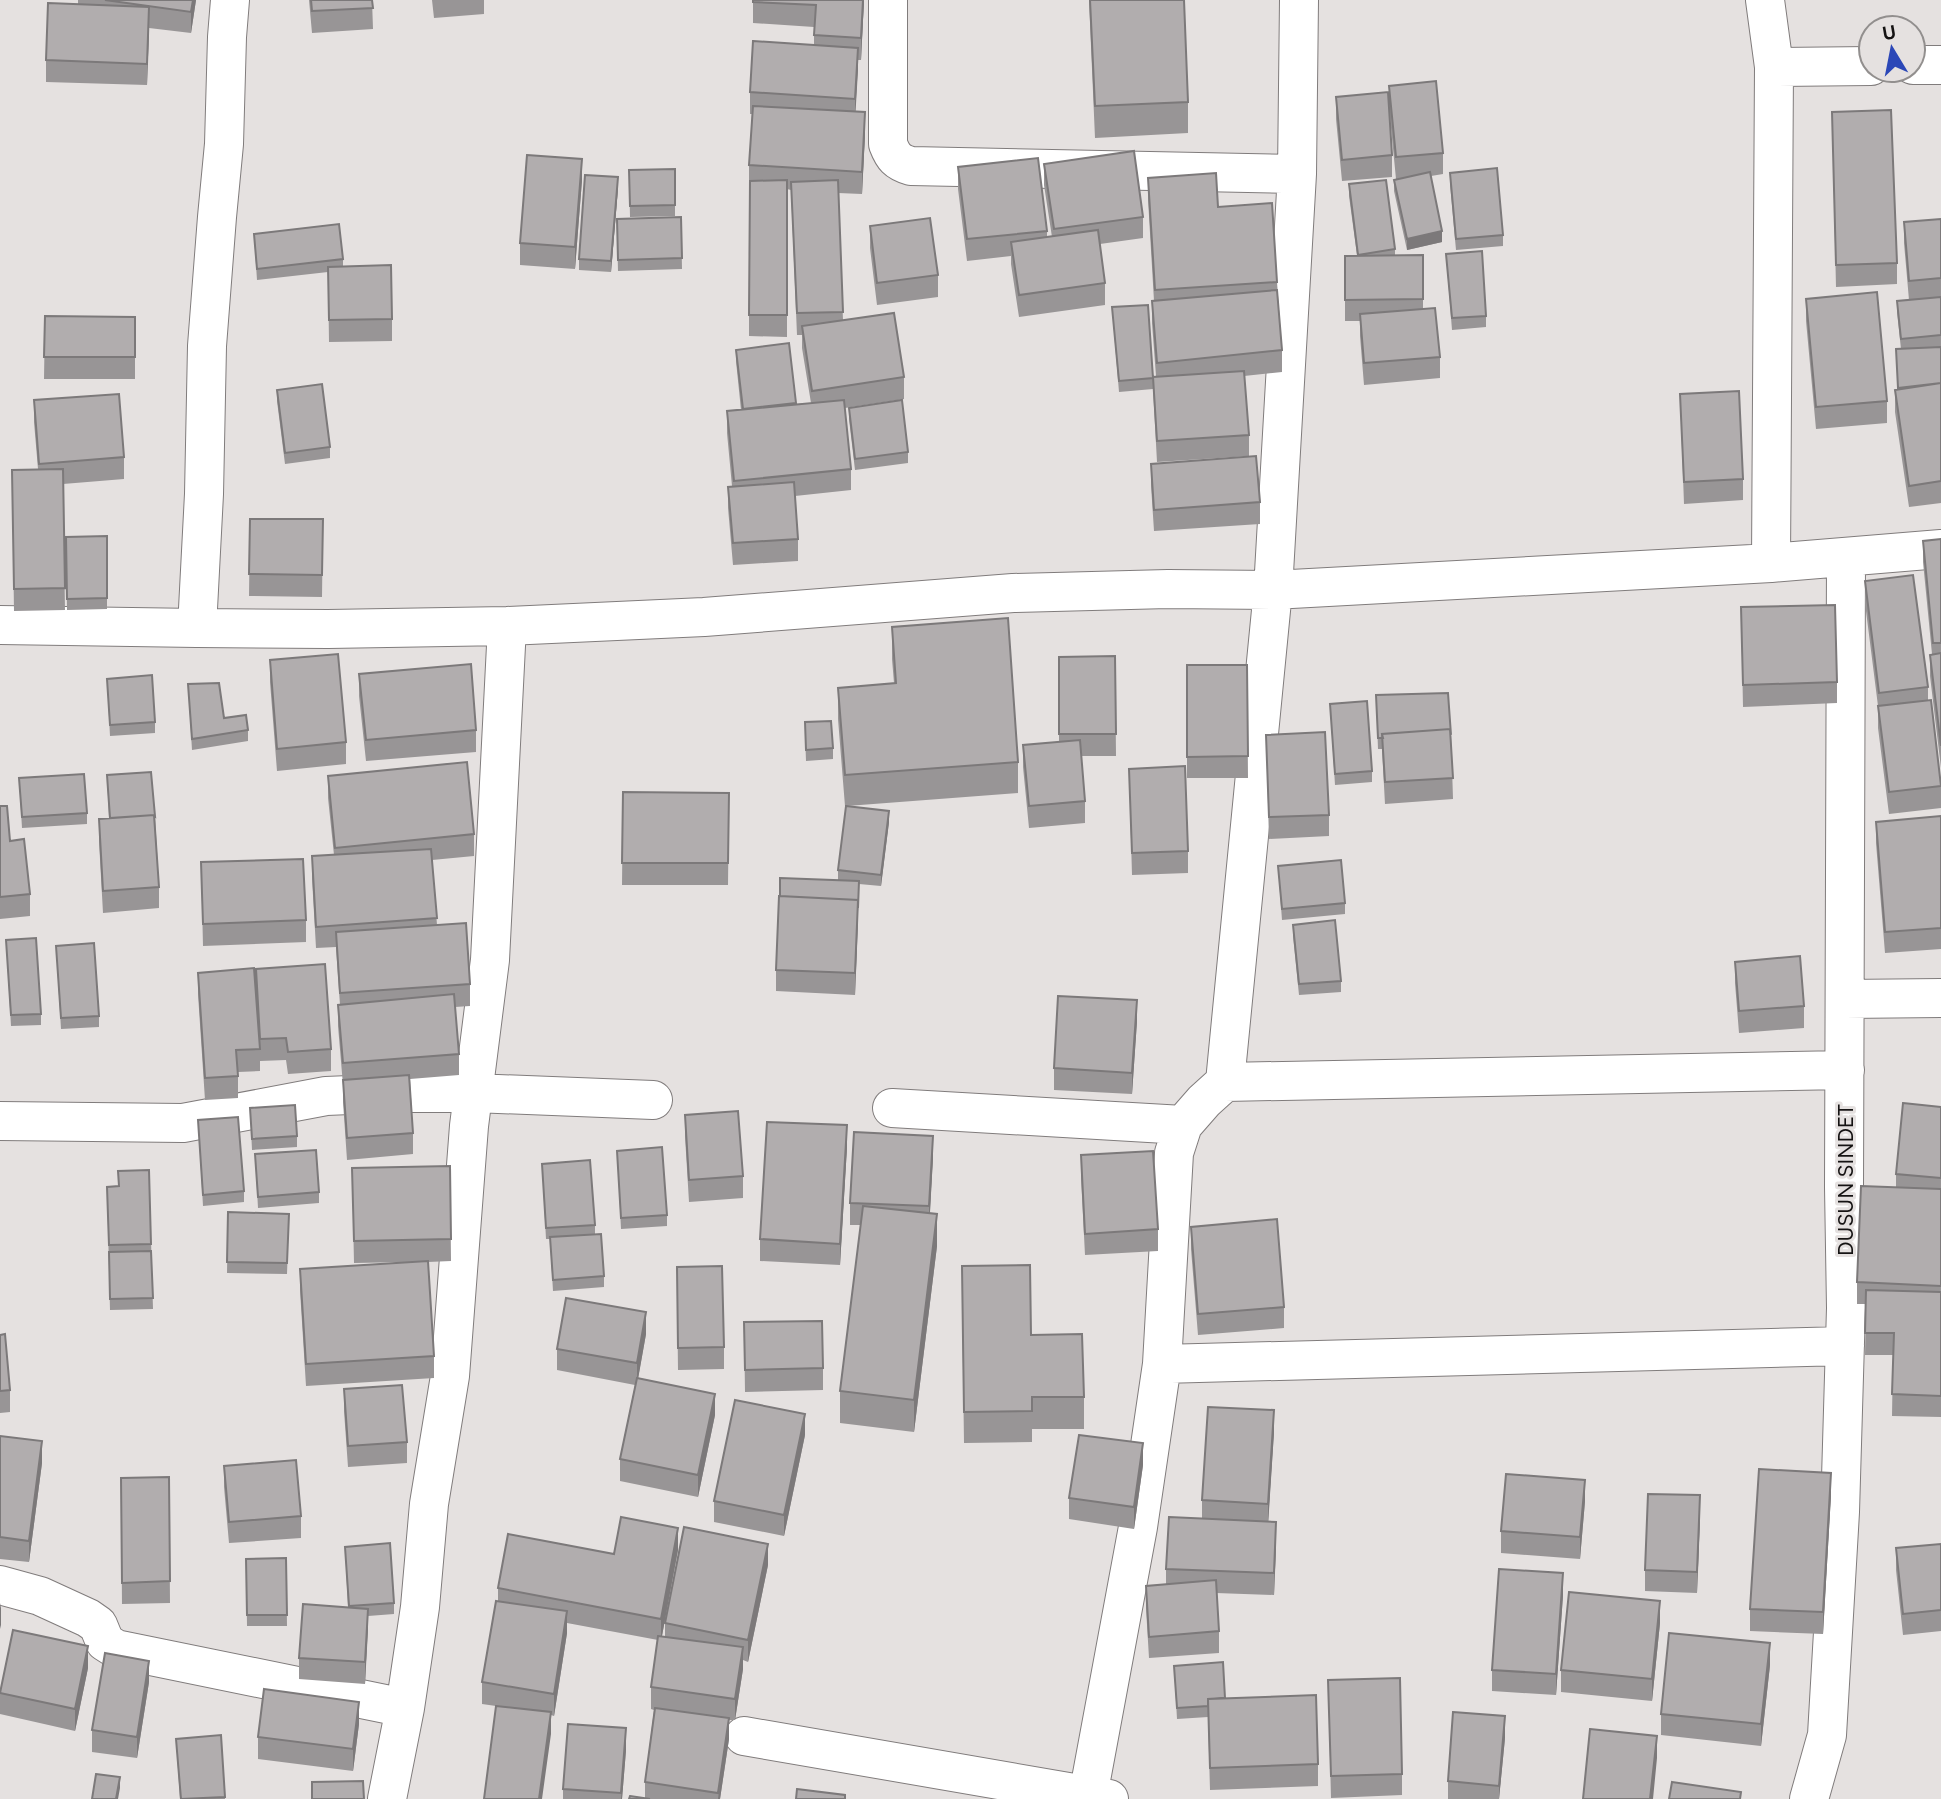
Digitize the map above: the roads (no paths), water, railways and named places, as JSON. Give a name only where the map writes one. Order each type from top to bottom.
[{"type":"street","points":[[197,628],[204,494],[207,346],[224,144],[230,0]]},
{"type":"street","points":[[888,0],[888,144],[892,155],[899,162],[911,166],[1297,174]]},
{"type":"street","points":[[744,1736],[1099,1797],[1162,1364],[1174,1153],[1183,1125],[1224,1082],[1273,590],[1297,174],[1298,0]]},
{"type":"street","points":[[1765,0],[1774,66],[1771,563]]},
{"type":"street","points":[[1774,66],[1857,65]]},
{"type":"street","points":[[0,625],[328,629],[507,626],[704,617],[1013,593],[1168,589],[1273,590],[1771,563],[1941,549]]},
{"type":"street","name":"DUSUN SINDET","points":[[1809,1799],[1827,1735],[1840,1512],[1845,1346],[1846,558]]},
{"type":"street","points":[[387,1799],[421,1607],[429,1504],[450,1376],[474,1093],[490,960],[507,626]]},
{"type":"street","points":[[1845,999],[1941,998]]},
{"type":"street","points":[[1224,1082],[1845,1070]]},
{"type":"street","points":[[0,1121],[183,1123],[326,1096],[397,1093],[474,1093],[653,1100]]},
{"type":"street","points":[[892,1108],[1183,1125]]},
{"type":"street","points":[[1846,1308],[1886,1309]]},
{"type":"street","points":[[1162,1364],[1845,1346]]},
{"type":"street","points":[[0,1585],[40,1595],[88,1618],[98,1625],[105,1642],[116,1649],[405,1707]]}]
